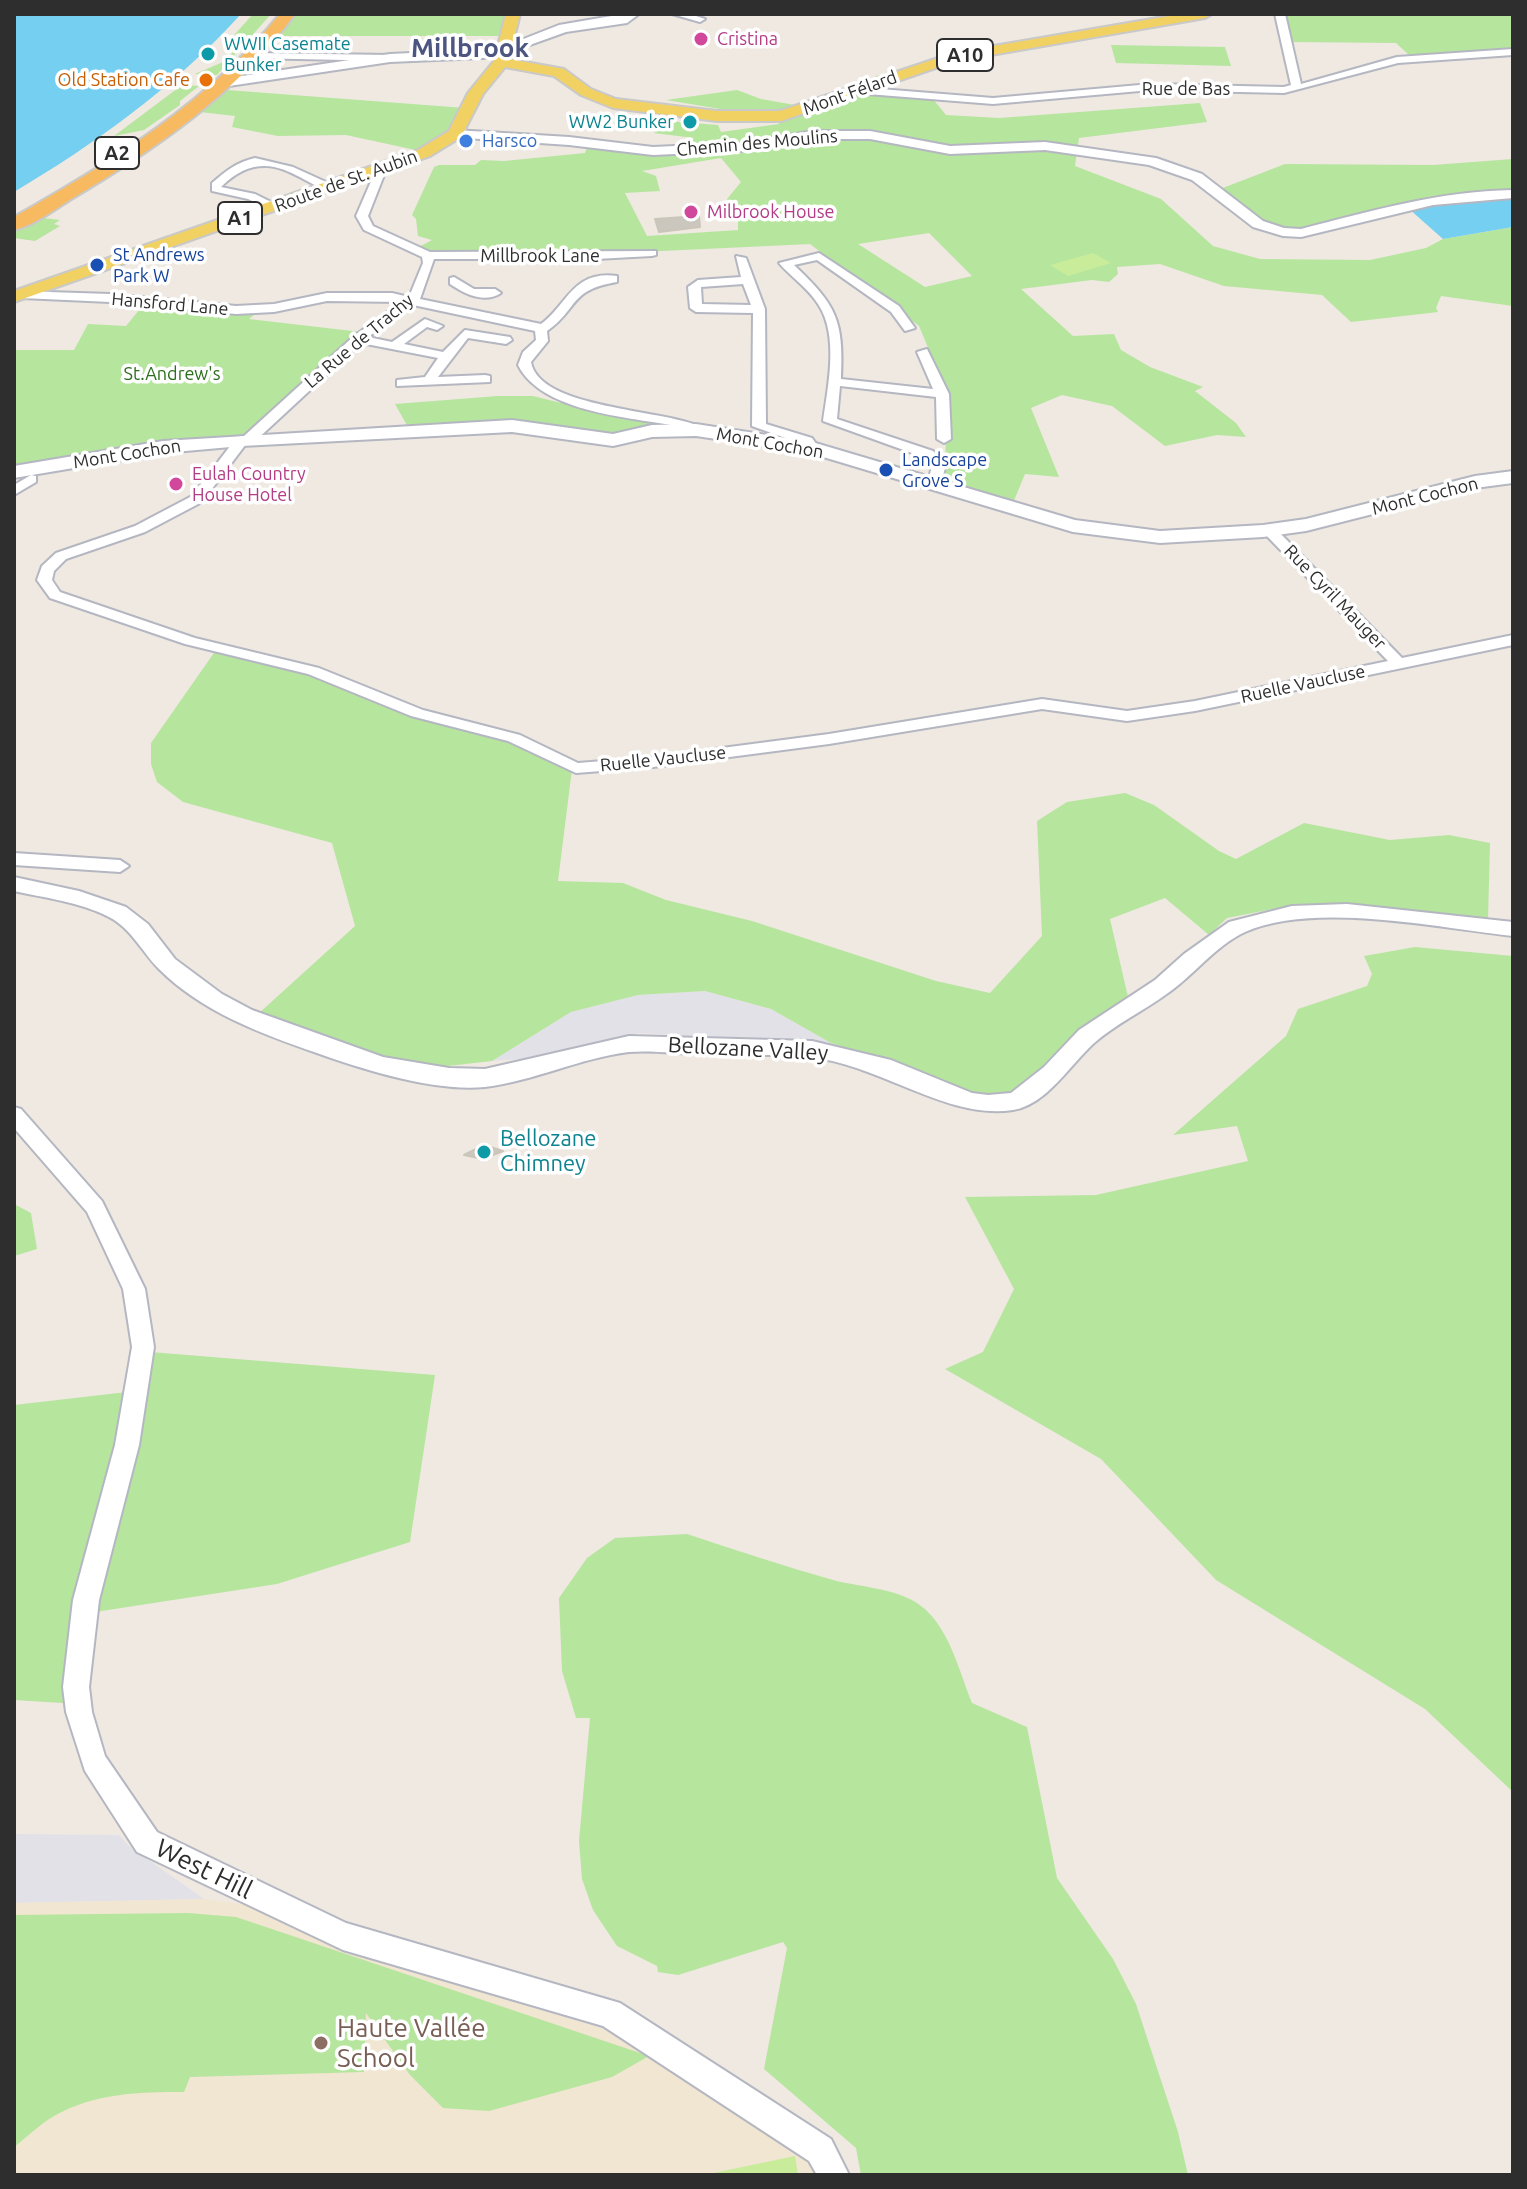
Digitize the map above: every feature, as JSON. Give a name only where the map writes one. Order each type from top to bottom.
[{"type":"highway","name":"A2","points":[[223,82],[279,14]]},
{"type":"highway","name":"A2","points":[[14,222],[223,82],[254,56],[288,14]]},
{"type":"main road","points":[[455,134],[476,93],[503,55],[513,14]]},
{"type":"main road","points":[[223,82],[390,58],[503,55],[564,28],[622,20],[633,14]]},
{"type":"main road","name":"Mont Félard","points":[[503,55],[559,72],[586,92],[613,103],[717,116],[781,116],[953,57],[1205,14]]},
{"type":"main road","name":"Route de St. Aubin","points":[[18,296],[381,170],[424,153],[455,134]]},
{"type":"main road","name":"Mont Cochon","points":[[22,475],[163,447],[245,440],[512,426],[613,440],[667,429],[696,430],[812,448],[1073,526],[1117,533],[1200,537],[1270,531],[1345,516],[1475,482],[1513,477]]},
{"type":"street","points":[[677,14],[700,19]]},
{"type":"street","points":[[1280,14],[1297,88]]},
{"type":"street","name":"Rue de Bas","points":[[855,90],[993,101],[1151,87],[1297,88],[1397,60],[1513,52]]},
{"type":"street","points":[[254,56],[390,58]]},
{"type":"street","name":"Chemin des Moulins","points":[[455,134],[663,151],[740,147],[814,135],[870,135],[950,150],[1045,146],[1129,156],[1197,177],[1258,224],[1283,232],[1301,233],[1441,199],[1513,194]]},
{"type":"street","points":[[273,207],[251,196],[216,189],[216,185],[247,163],[258,161],[332,187]]},
{"type":"street","points":[[381,170],[382,174],[362,216],[368,228],[428,255]]},
{"type":"street","name":"Millbrook Lane","points":[[428,255],[596,256],[652,253]]},
{"type":"street","name":"La Rue de Trachy","points":[[245,440],[358,339],[414,299],[429,263],[428,255]]},
{"type":"street","points":[[909,328],[895,309],[819,256],[785,263],[826,306],[833,331],[835,382],[830,421],[928,454],[939,464],[935,484]]},
{"type":"street","points":[[740,258],[759,309],[759,426],[807,441],[812,448]]},
{"type":"street","points":[[477,313],[495,293],[502,278]]},
{"type":"street","points":[[613,279],[604,278],[572,297],[555,315],[555,320],[541,330],[542,341],[526,358],[524,365],[531,382],[566,399],[682,423],[696,430]]},
{"type":"street","points":[[748,280],[698,284],[694,287],[696,308],[759,309]]},
{"type":"street","points":[[454,281],[471,293],[495,293]]},
{"type":"street","name":"Hansford Lane","points":[[18,296],[110,298],[236,310],[274,308],[337,296],[414,299],[541,330]]},
{"type":"street","points":[[394,346],[425,323],[437,326]]},
{"type":"street","points":[[429,381],[458,332],[506,340]]},
{"type":"street","points":[[358,339],[446,356]]},
{"type":"street","points":[[923,352],[942,394],[944,439]]},
{"type":"street","points":[[402,383],[485,379]]},
{"type":"street","points":[[835,382],[942,394]]},
{"type":"street","name":"Ruelle Vaucluse","points":[[245,440],[219,469],[206,493],[157,521],[63,556],[47,569],[44,579],[47,588],[55,595],[190,641],[313,671],[417,713],[514,738],[576,768],[653,762],[829,739],[1042,704],[1127,716],[1195,706],[1513,640]]},
{"type":"street","points":[[14,491],[22,475]]},
{"type":"street","name":"Rue Cyril Mauger","points":[[1270,531],[1399,664]]},
{"type":"street","points":[[14,859],[120,866]]},
{"type":"street","name":"Bellozane Valley","points":[[14,884],[79,898],[118,912],[140,929],[167,964],[214,1000],[258,1021],[382,1065],[449,1077],[485,1078],[629,1044],[812,1049],[883,1066],[969,1102],[988,1104],[1017,1101],[1052,1073],[1087,1036],[1163,986],[1192,959],[1237,927],[1292,913],[1347,911],[1513,929]]},
{"type":"street","name":"West Hill","points":[[14,1114],[95,1207],[134,1289],[143,1347],[127,1445],[86,1600],[76,1687],[79,1712],[94,1762],[147,1842],[343,1936],[610,2013],[820,2150],[834,2175]]},
{"type":"shaded area","points":[[705,991],[771,1009],[831,1043],[637,1033],[558,1056],[492,1061],[571,1012],[638,995]]},
{"type":"shaded area","points":[[14,1834],[119,1835],[129,1846],[204,1899],[14,1903]]},
{"type":"shaded area","name":"Haute Vallée School","points":[[204,1899],[246,1905],[405,1968],[606,2029],[796,2149],[817,2175],[14,2175],[14,1903]]},
{"type":"green space","points":[[253,14],[271,14],[217,75],[195,74],[223,62],[233,52],[227,43]]},
{"type":"green space","points":[[294,14],[509,14],[505,36],[279,36]]},
{"type":"green space","points":[[1283,14],[1513,14],[1513,51],[1410,56],[1396,43],[1289,42]]},
{"type":"green space","points":[[1111,45],[1225,47],[1231,66],[1116,63]]},
{"type":"green space","points":[[891,71],[899,72],[860,87],[928,93],[946,115],[999,118],[1200,103],[1207,122],[1079,138],[1075,166],[1161,199],[1213,246],[1260,259],[1370,260],[1426,248],[1443,239],[1513,227],[1513,306],[1441,296],[1436,308],[1438,312],[1351,322],[1322,295],[1224,286],[1160,264],[1117,267],[1118,274],[1109,282],[1092,280],[1021,289],[1073,336],[1114,334],[1121,350],[1150,367],[1203,387],[1195,391],[1236,423],[1246,437],[1217,435],[1165,446],[1112,406],[1062,395],[1031,408],[1059,477],[1025,474],[1013,503],[944,483],[948,395],[919,326],[810,244],[556,256],[431,254],[417,248],[432,240],[418,236],[416,219],[412,215],[434,167],[439,165],[475,165],[481,160],[504,161],[585,153],[588,145],[684,149],[694,138],[654,133],[667,121],[718,125],[721,132],[779,124],[774,118],[666,100],[737,90],[761,99],[795,105]],"holes":[[[721,158],[741,182],[727,199],[738,213],[738,230],[647,236],[625,193],[660,191],[656,176],[642,171]],[[929,233],[972,276],[925,287],[858,244]]]},
{"type":"green space","points":[[182,85],[199,86],[180,101],[180,105],[144,130],[114,136]]},
{"type":"green space","points":[[227,90],[465,108],[454,129],[420,151],[346,135],[278,136],[232,127],[235,116],[200,112]]},
{"type":"green space","points":[[1513,159],[1513,194],[1487,193],[1301,233],[1258,224],[1215,191],[1285,164],[1433,165]]},
{"type":"green space","points":[[35,217],[60,220],[54,224],[60,226],[35,241],[14,238],[14,230]]},
{"type":"green space","points":[[1093,253],[1111,263],[1068,276],[1050,265]]},
{"type":"green space","name":"St.Andrew's","points":[[144,304],[235,313],[259,311],[249,319],[361,332],[246,437],[14,469],[14,350],[74,350],[88,324],[126,326]]},
{"type":"green space","points":[[533,396],[561,403],[566,401],[674,426],[609,436],[408,427],[395,404]]},
{"type":"green space","points":[[216,650],[307,674],[442,716],[572,769],[558,881],[623,883],[666,900],[752,921],[936,981],[990,993],[1042,936],[1037,821],[1067,802],[1125,793],[1154,805],[1219,851],[1236,859],[1304,823],[1390,840],[1449,835],[1490,843],[1488,919],[1339,904],[1288,906],[1227,918],[1209,935],[1165,898],[1110,919],[1128,997],[1080,1032],[1022,1085],[1007,1094],[987,1096],[966,1093],[892,1063],[831,1043],[771,1009],[705,991],[638,995],[571,1012],[492,1061],[439,1067],[396,1061],[328,1043],[258,1014],[355,926],[332,843],[183,802],[157,782],[151,764],[151,743]]},
{"type":"green space","points":[[1415,947],[1513,956],[1513,1792],[1425,1709],[1216,1580],[1101,1459],[945,1369],[983,1352],[1014,1289],[965,1197],[1096,1195],[1248,1161],[1237,1126],[1173,1135],[1286,1036],[1298,1009],[1367,986],[1372,974],[1364,956]]},
{"type":"green space","points":[[14,1204],[31,1213],[37,1249],[14,1256]]},
{"type":"green space","points":[[150,1352],[435,1375],[410,1542],[277,1584],[95,1612]]},
{"type":"green space","points":[[127,1392],[114,1459],[74,1605],[63,1703],[14,1700],[14,1405]]},
{"type":"green space","points":[[687,1534],[833,1580],[894,1593],[917,1603],[942,1630],[972,1703],[1027,1727],[1057,1878],[1113,1959],[1136,2004],[1178,2132],[1188,2175],[861,2175],[856,2148],[764,2069],[787,1948],[783,1942],[678,1975],[658,1972],[657,1966],[617,1946],[593,1910],[582,1879],[579,1841],[590,1718],[576,1718],[562,1671],[559,1598],[587,1558],[615,1538]]},
{"type":"green space","points":[[188,1913],[236,1917],[649,2056],[612,2077],[489,2111],[443,2108],[410,2075],[366,2013],[364,2072],[190,2077],[184,2092],[117,2095],[69,2108],[49,2119],[14,2147],[14,1915]]},
{"type":"green space","points":[[795,2156],[798,2175],[704,2175]]},
{"type":"water","points":[[14,14],[241,14],[189,66],[132,113],[74,155],[14,192]]},
{"type":"water","points":[[1513,194],[1513,227],[1443,239],[1408,208]]},
{"type":"building","name":"Milbrook House","points":[[699,216],[700,227],[659,232],[655,219]]},
{"type":"building","points":[[484,1145],[503,1151],[483,1159],[464,1155]]},
{"type":"place","name":"Cristina","points":[[701,39]]},
{"type":"place","name":"WWII Casemate Bunker","points":[[208,54]]},
{"type":"place","name":"Old Station Cafe","points":[[206,80]]},
{"type":"place","name":"WW2 Bunker","points":[[690,122]]},
{"type":"place","name":"Harsco","points":[[466,141]]},
{"type":"place","name":"Milbrook House","points":[[691,212]]},
{"type":"place","name":"St Andrews Park W","points":[[97,265]]},
{"type":"place","name":"Landscape Grove S","points":[[886,470]]},
{"type":"place","name":"Eulah Country House Hotel","points":[[176,484]]},
{"type":"place","name":"Bellozane Chimney","points":[[484,1152]]},
{"type":"place","name":"Haute Vallée School","points":[[321,2043]]},
{"type":"district","name":"Millbrook","points":[[470,48]]}]
